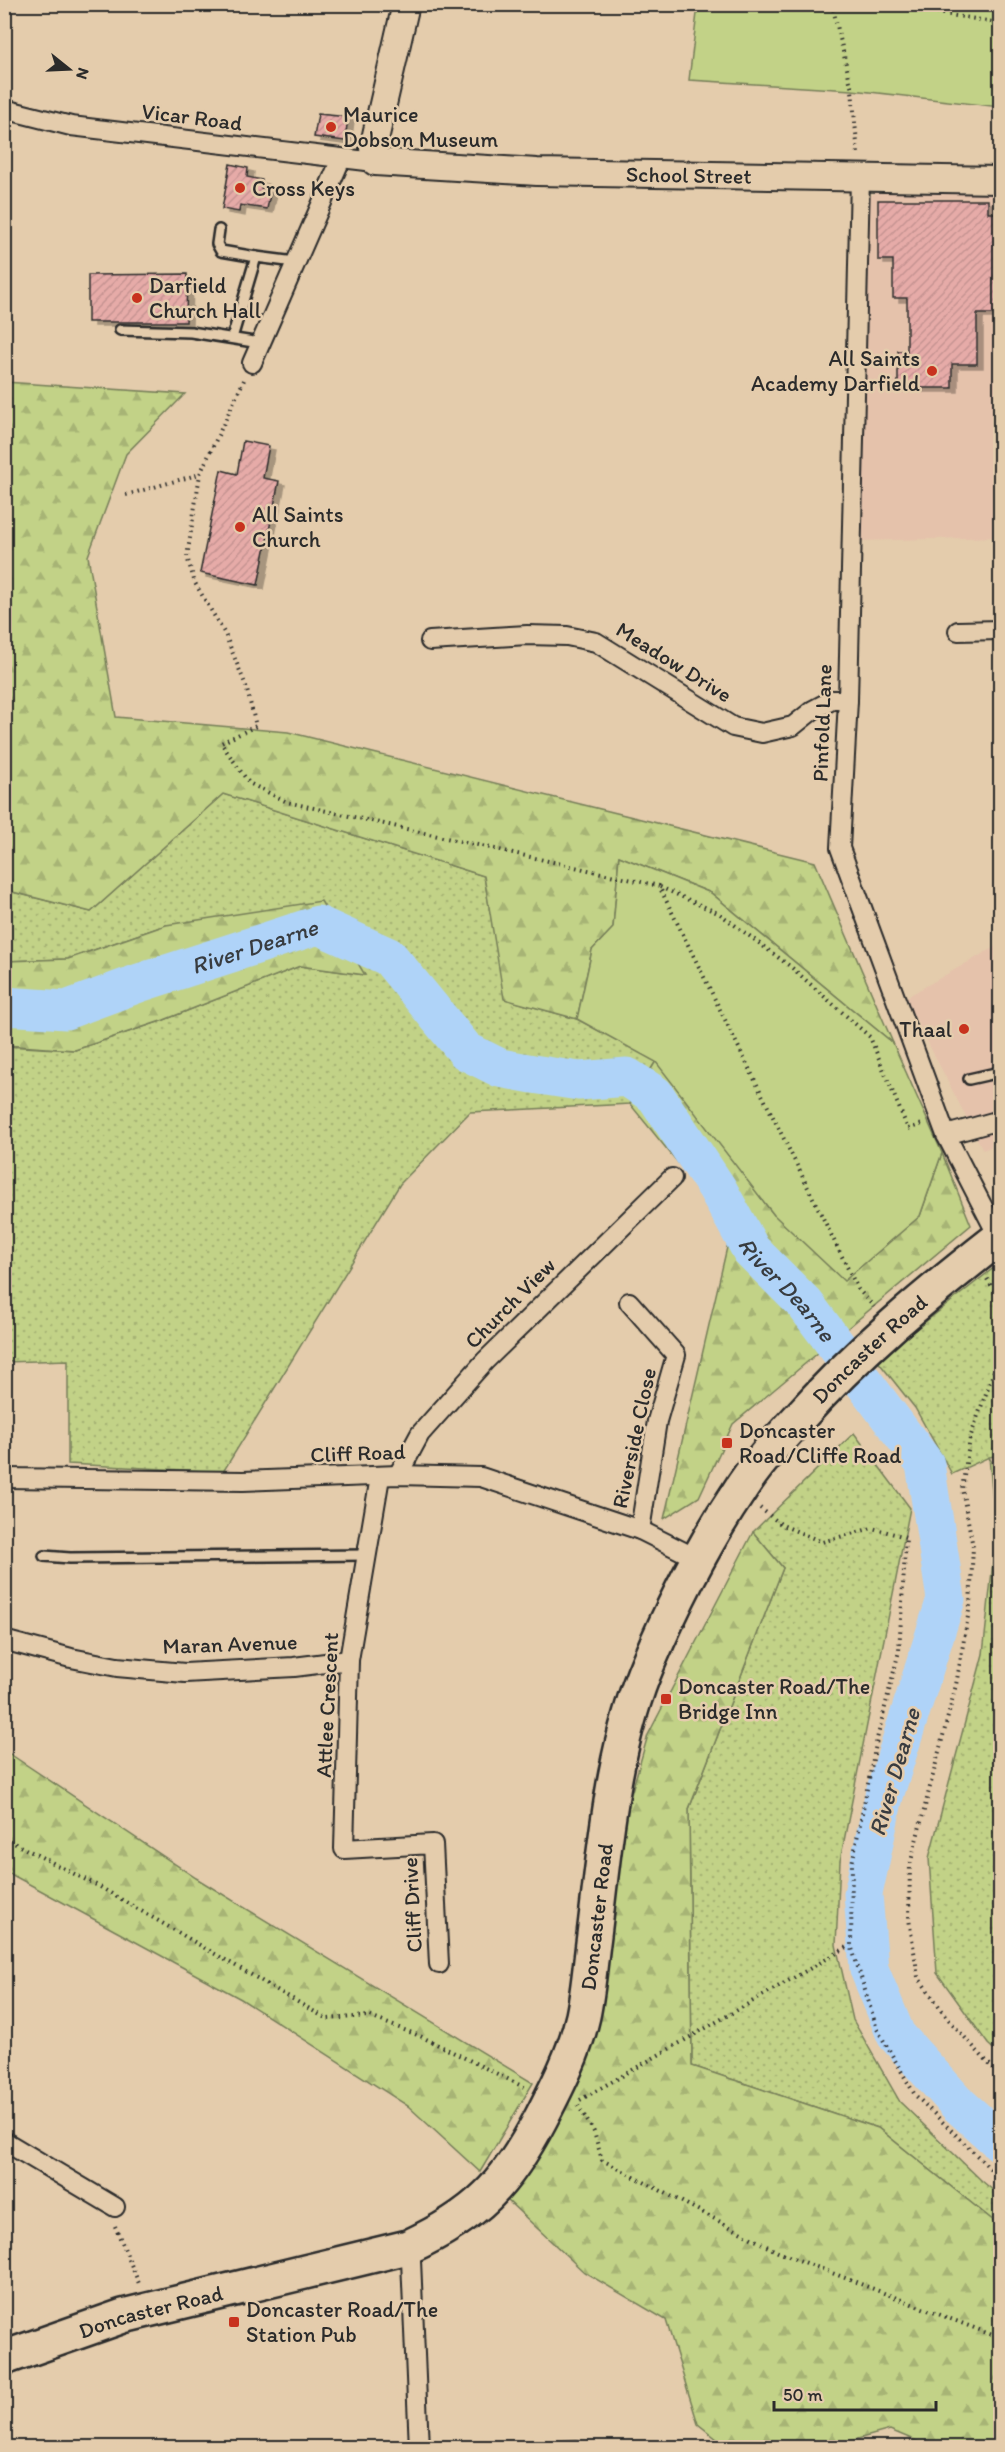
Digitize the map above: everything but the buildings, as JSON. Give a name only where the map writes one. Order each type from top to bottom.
[{"type":"highway","name":"Doncaster Road","points":[[4,2358],[123,2316],[408,2247],[441,2232],[469,2213],[496,2189],[516,2162],[573,2052],[583,2014],[615,1785],[626,1728],[648,1663],[698,1559],[738,1492],[765,1456],[822,1392],[875,1339],[945,1279],[1000,1237]]},
{"type":"street","points":[[375,162],[373,148],[406,4]]},
{"type":"street","name":"Vicar Road","points":[[4,109],[71,126],[375,162]]},
{"type":"street","points":[[252,363],[341,159]]},
{"type":"street","name":"School Street","points":[[375,162],[537,172],[1000,180]]},
{"type":"street","name":"Pinfold Lane","points":[[860,178],[848,700],[840,848],[943,1127],[1000,1237]]},
{"type":"street","points":[[958,631],[1000,630]]},
{"type":"street","name":"Meadow Drive","points":[[430,641],[527,635],[567,636],[596,642],[733,727],[762,733],[793,726],[813,710],[832,700],[848,700]]},
{"type":"street","points":[[943,1127],[1000,1120]]},
{"type":"street","name":"Church View","points":[[389,1476],[420,1434],[485,1361],[672,1178]]},
{"type":"street","name":"Riverside Close","points":[[629,1302],[676,1356],[657,1421],[640,1530]]},
{"type":"street","name":"Cliff Road","points":[[4,1478],[243,1481],[389,1476],[481,1477],[640,1530],[698,1559]]},
{"type":"street","name":"Attlee Crescent","points":[[389,1476],[367,1555],[350,1660],[344,1849],[433,1844]]},
{"type":"street","name":"Maran Avenue","points":[[8,1641],[71,1658],[117,1667],[185,1673],[350,1660]]},
{"type":"street","name":"Cliff Drive","points":[[433,1844],[439,1964]]},
{"type":"street","points":[[4,2141],[110,2204]]},
{"type":"street","points":[[408,2247],[411,2260],[419,2448]]},
{"type":"lane","points":[[219,230],[217,244],[221,251],[296,262]]},
{"type":"lane","points":[[232,338],[256,257]]},
{"type":"lane","points":[[120,330],[191,332],[260,343]]},
{"type":"lane","points":[[969,1079],[1000,1072]]},
{"type":"lane","points":[[44,1556],[70,1558],[367,1555]]},
{"type":"lane","points":[[548,2448],[577,2446]]},
{"type":"path","points":[[832,4],[852,90],[860,178]]},
{"type":"path","points":[[908,4],[944,14],[1000,23]]},
{"type":"path","points":[[252,363],[201,474],[187,557],[195,584],[225,634],[246,686],[256,726],[221,742],[249,783],[287,802],[659,886],[720,914],[791,967],[870,1037],[909,1129],[943,1127]]},
{"type":"path","points":[[126,495],[201,474]]},
{"type":"path","points":[[659,886],[858,1289]]},
{"type":"path","points":[[1000,1354],[970,1438],[965,1469],[962,1489],[974,1547],[970,1605],[956,1685],[910,1865],[909,1919],[918,1977],[949,2020],[1000,2076]]},
{"type":"path","points":[[738,1492],[782,1525],[822,1542],[872,1528],[906,1537],[899,1651],[877,1739],[852,1864],[851,1945],[877,2029],[915,2095],[1000,2178]]},
{"type":"path","points":[[4,1838],[100,1887],[327,2019],[368,2016],[420,2036],[550,2100]]},
{"type":"path","points":[[851,1945],[576,2102],[594,2132],[602,2160],[778,2252],[1000,2338]]},
{"type":"path","points":[[110,2204],[149,2309]]},
{"type":"shaded area","name":"All Saints Academy Darfield","points":[[874,193],[1000,193],[1000,537],[859,541],[867,206],[869,198]]},
{"type":"shaded area","points":[[1000,944],[1000,1143],[983,1150],[905,998]]},
{"type":"green space","points":[[698,5],[1000,5],[1000,107],[852,90],[689,80]]},
{"type":"green space","points":[[4,382],[185,394],[126,454],[88,556],[116,717],[288,732],[815,862],[893,1043],[711,893],[619,856],[613,928],[592,950],[577,1019],[504,999],[484,876],[223,794],[91,912],[5,890]]},
{"type":"green space","points":[[223,794],[484,876],[505,999],[577,1019],[656,1061],[630,1104],[470,1112],[400,1184],[223,1472],[68,1464],[68,1360],[5,1362],[5,1046],[75,1050],[164,1020],[300,966],[365,975],[166,925],[68,959],[5,961],[4,890],[91,912]]},
{"type":"green space","points":[[619,856],[711,893],[893,1043],[942,1153],[920,1216],[844,1281],[774,1215],[656,1062],[577,1019],[592,950],[613,928]]},
{"type":"green space","points":[[321,901],[365,975],[300,966],[164,1020],[75,1050],[5,1045],[5,961],[68,959],[166,925]]},
{"type":"green space","points":[[656,1061],[774,1215],[920,1216],[942,1153],[971,1225],[733,1424],[699,1497],[664,1519],[728,1243],[692,1180],[630,1104]]},
{"type":"green space","points":[[1000,1263],[1000,1455],[989,1457],[952,1474],[915,1408],[877,1360]]},
{"type":"green space","points":[[854,1433],[910,1508],[840,1861],[836,1945],[853,2020],[900,2102],[1000,2196],[1000,2226],[878,2128],[692,2066],[689,1809],[783,1568],[753,1532]]},
{"type":"green space","points":[[989,1457],[1000,1477],[1000,2055],[988,2044],[937,1973],[929,1858],[983,1654],[996,1534]]},
{"type":"green space","points":[[753,1532],[783,1568],[689,1809],[692,2066],[878,2128],[1000,2226],[1000,2447],[931,2447],[890,2430],[829,2447],[727,2447],[698,2424],[666,2320],[584,2272],[505,2198],[570,2090],[620,1833],[648,1735]]},
{"type":"green space","points":[[4,1750],[196,1878],[533,2083],[480,2172],[408,2106],[241,1999],[5,1871]]},
{"type":"waterway","name":"River Dearne","points":[[4,1006],[66,1010],[139,983],[318,925],[389,957],[466,1051],[500,1068],[533,1074],[579,1081],[627,1077],[655,1095],[717,1188],[751,1250],[805,1304],[925,1464],[946,1599],[884,1796],[863,1894],[869,1969],[896,2035],[958,2104],[1000,2142]]},
{"type":"place","name":"Maurice Dobson Museum","points":[[331,127]]},
{"type":"place","name":"Cross Keys","points":[[240,188]]},
{"type":"place","name":"Darfield Church Hall","points":[[137,298]]},
{"type":"place","name":"All Saints Academy Darfield","points":[[932,371]]},
{"type":"place","name":"All Saints Church","points":[[240,527]]},
{"type":"place","name":"Thaal","points":[[964,1029]]},
{"type":"place","name":"Doncaster Road/Cliffe Road","points":[[727,1443]]},
{"type":"place","name":"Doncaster Road/The Bridge Inn","points":[[666,1699]]},
{"type":"place","name":"Doncaster Road/The Station Pub","points":[[234,2322]]}]
